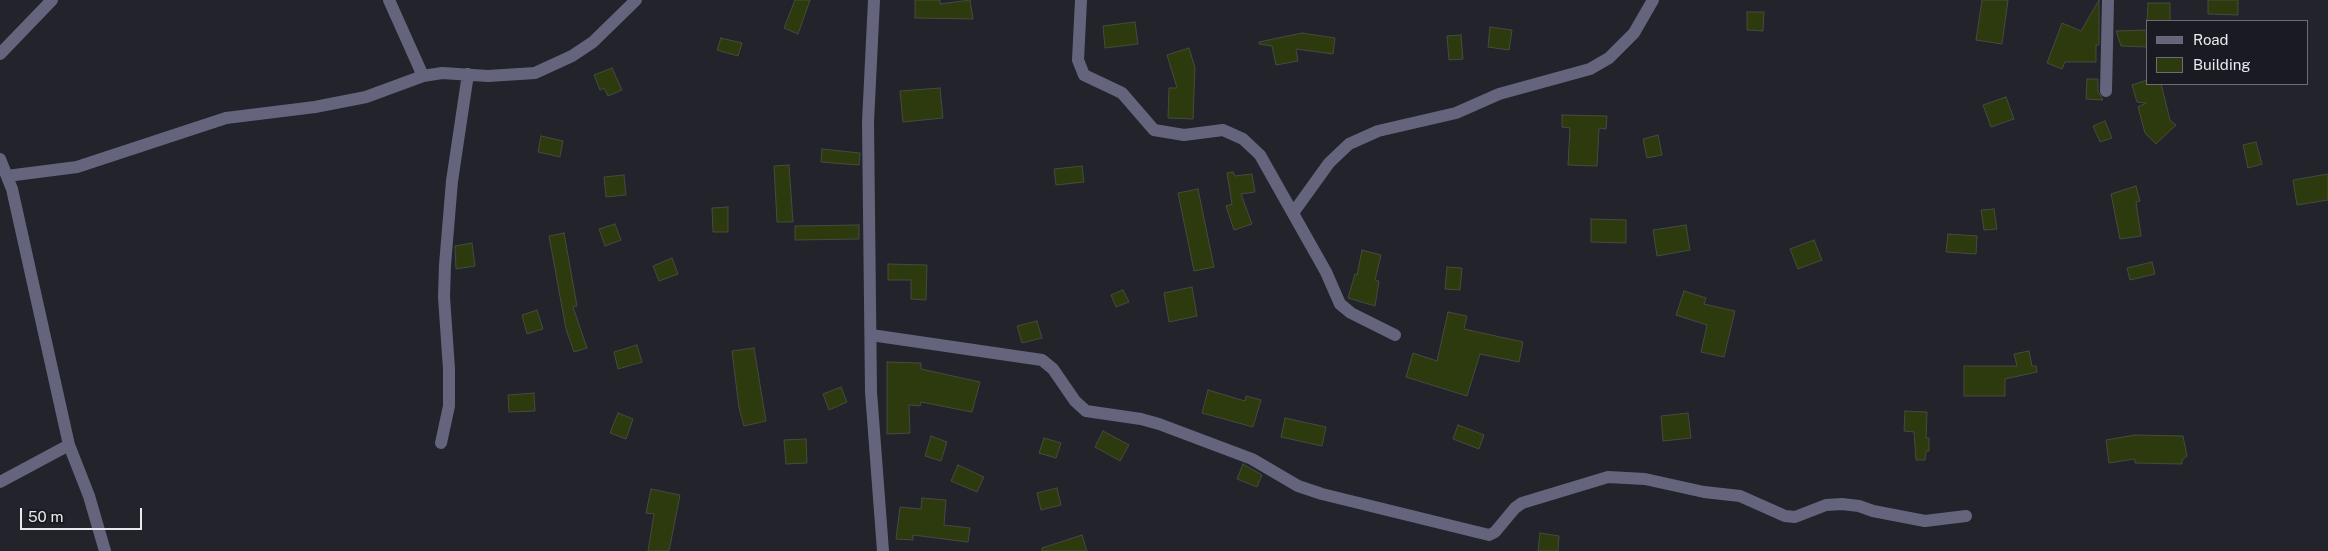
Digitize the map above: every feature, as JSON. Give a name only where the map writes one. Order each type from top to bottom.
[{"type":"street","points":[[0,54],[52,0]]},
{"type":"street","points":[[389,0],[423,76]]},
{"type":"street","points":[[7,176],[77,167],[226,118],[315,107],[366,97],[423,76],[442,73],[488,76],[535,73],[572,56],[593,42],[636,0]]},
{"type":"street","points":[[874,0],[868,122],[872,411],[883,551]]},
{"type":"street","points":[[1081,0],[1078,60],[1084,75],[1122,93],[1154,130],[1184,135],[1224,130],[1243,139],[1260,155],[1294,213],[1340,304],[1350,313],[1395,335]]},
{"type":"street","points":[[1294,213],[1329,163],[1349,144],[1378,131],[1456,113],[1499,94],[1590,69],[1609,58],[1634,33],[1653,0]]},
{"type":"street","points":[[2106,91],[2108,0]]},
{"type":"street","points":[[0,66],[10,44]]},
{"type":"street","points":[[441,443],[449,406],[449,369],[444,297],[445,265],[452,181],[468,74]]},
{"type":"street","points":[[0,159],[7,176],[34,283],[69,445],[89,496],[105,551]]},
{"type":"street","points":[[871,335],[1042,360],[1053,369],[1074,401],[1086,411],[1141,419],[1158,424],[1252,459],[1298,486],[1344,500],[1489,535],[1495,532],[1515,508],[1522,503],[1608,477],[1645,479],[1704,492],[1740,496],[1785,516],[1795,517],[1826,505],[1842,504],[1925,521],[1966,516]]},
{"type":"street","points":[[0,482],[69,445]]},
{"type":"building","points":[[795,0],[810,0],[798,34],[784,28]]},
{"type":"building","points":[[915,0],[940,0],[940,4],[970,0],[973,19],[915,18]]},
{"type":"building","points":[[1982,0],[2008,0],[2002,44],[1976,40]]},
{"type":"building","points":[[2099,0],[2099,45],[2096,45],[2096,62],[2065,62],[2062,69],[2047,63],[2062,23],[2081,31]]},
{"type":"building","points":[[2208,0],[2238,0],[2238,15],[2208,14]]},
{"type":"building","points":[[2148,3],[2170,3],[2170,20],[2147,20]]},
{"type":"building","points":[[1747,12],[1764,12],[1763,31],[1747,30]]},
{"type":"building","points":[[1135,22],[1138,44],[1105,48],[1103,26]]},
{"type":"building","points":[[1490,27],[1512,30],[1509,50],[1488,47]]},
{"type":"building","points":[[2146,30],[2146,47],[2121,46],[2116,31]]},
{"type":"building","points":[[1302,33],[1335,38],[1333,54],[1296,49],[1298,61],[1276,65],[1272,46],[1259,44],[1259,42]]},
{"type":"building","points":[[1461,35],[1463,59],[1449,60],[1447,36]]},
{"type":"building","points":[[721,38],[742,43],[738,56],[717,50]]},
{"type":"building","points":[[1189,48],[1195,68],[1193,119],[1168,118],[1169,88],[1177,88],[1167,55]]},
{"type":"building","points":[[612,68],[622,90],[608,96],[604,88],[600,90],[594,75]]},
{"type":"building","points":[[2087,79],[2098,79],[2098,91],[2103,100],[2086,99]]},
{"type":"building","points":[[2146,80],[2146,85],[2161,85],[2170,120],[2176,125],[2156,144],[2145,133],[2138,107],[2146,103],[2137,102],[2132,85]]},
{"type":"building","points":[[940,88],[943,118],[903,122],[900,91]]},
{"type":"building","points":[[2006,97],[2014,119],[1991,127],[1983,105]]},
{"type":"building","points":[[1562,115],[1607,116],[1606,129],[1599,128],[1597,166],[1568,165],[1570,128],[1562,127]]},
{"type":"building","points":[[2105,121],[2112,138],[2100,142],[2093,126]]},
{"type":"building","points":[[1658,135],[1662,155],[1647,158],[1643,139]]},
{"type":"building","points":[[541,136],[563,141],[560,157],[538,152]]},
{"type":"building","points":[[2256,142],[2262,164],[2248,168],[2243,145]]},
{"type":"building","points":[[822,149],[860,153],[859,165],[821,162]]},
{"type":"building","points":[[789,165],[793,222],[777,222],[774,166]]},
{"type":"building","points":[[1082,166],[1084,182],[1056,185],[1054,169]]},
{"type":"building","points":[[1233,172],[1235,176],[1252,174],[1255,192],[1241,194],[1252,224],[1234,230],[1226,206],[1232,204],[1227,173]]},
{"type":"building","points":[[2328,174],[2328,200],[2297,205],[2293,180]]},
{"type":"building","points":[[624,175],[626,195],[606,197],[604,177]]},
{"type":"building","points":[[2136,186],[2140,201],[2136,202],[2141,236],[2120,239],[2111,194]]},
{"type":"building","points":[[1198,189],[1214,267],[1194,271],[1178,193]]},
{"type":"building","points":[[728,207],[728,232],[713,232],[712,208]]},
{"type":"building","points":[[1994,209],[1997,229],[1984,230],[1981,210]]},
{"type":"building","points":[[1591,219],[1626,220],[1626,243],[1591,242]]},
{"type":"building","points":[[615,224],[621,240],[605,246],[599,229]]},
{"type":"building","points":[[859,225],[859,239],[795,240],[795,226]]},
{"type":"building","points":[[1686,225],[1690,250],[1657,256],[1653,230]]},
{"type":"building","points":[[564,233],[577,306],[573,307],[587,348],[574,352],[566,329],[549,236]]},
{"type":"building","points":[[1948,234],[1977,236],[1976,254],[1946,252]]},
{"type":"building","points":[[1814,240],[1822,260],[1798,269],[1790,249]]},
{"type":"building","points":[[472,243],[475,266],[456,269],[455,246]]},
{"type":"building","points":[[1362,250],[1381,255],[1375,280],[1379,281],[1375,306],[1348,298],[1355,274],[1357,275]]},
{"type":"building","points":[[672,258],[678,274],[659,281],[653,266]]},
{"type":"building","points":[[2152,262],[2155,274],[2130,280],[2127,268]]},
{"type":"building","points":[[888,264],[927,265],[926,300],[911,299],[911,280],[888,280]]},
{"type":"building","points":[[1447,267],[1462,268],[1460,290],[1445,289]]},
{"type":"building","points":[[1192,287],[1197,316],[1169,322],[1164,293]]},
{"type":"building","points":[[1123,290],[1129,302],[1116,307],[1111,295]]},
{"type":"building","points":[[1684,291],[1706,298],[1704,304],[1735,311],[1724,357],[1701,352],[1707,325],[1676,315]]},
{"type":"building","points":[[537,310],[543,329],[527,334],[522,315]]},
{"type":"building","points":[[1448,312],[1467,316],[1464,329],[1523,342],[1519,362],[1480,354],[1467,396],[1406,377],[1413,353],[1437,361]]},
{"type":"building","points":[[1037,321],[1042,338],[1022,343],[1017,326]]},
{"type":"building","points":[[637,345],[642,362],[618,369],[614,352]]},
{"type":"building","points":[[754,348],[766,421],[744,426],[739,408],[732,351]]},
{"type":"building","points":[[2029,351],[2032,366],[2036,366],[2037,372],[2005,379],[2005,396],[1964,396],[1964,366],[2017,366],[2014,354]]},
{"type":"building","points":[[887,362],[921,363],[921,369],[980,382],[972,412],[921,402],[920,406],[909,405],[910,433],[887,434]]},
{"type":"building","points":[[841,387],[847,402],[829,410],[823,394]]},
{"type":"building","points":[[1208,390],[1245,401],[1246,396],[1261,400],[1253,427],[1202,413]]},
{"type":"building","points":[[534,393],[535,411],[509,412],[508,395]]},
{"type":"building","points":[[1905,411],[1927,412],[1926,438],[1929,438],[1929,451],[1926,451],[1925,460],[1916,460],[1914,432],[1904,431]]},
{"type":"building","points":[[618,413],[633,419],[626,439],[610,433]]},
{"type":"building","points":[[1688,413],[1691,438],[1663,441],[1661,416]]},
{"type":"building","points":[[1285,418],[1326,427],[1322,446],[1281,437]]},
{"type":"building","points":[[1458,425],[1484,435],[1479,449],[1453,439]]},
{"type":"building","points":[[1103,431],[1129,445],[1120,461],[1095,447]]},
{"type":"building","points":[[2135,435],[2183,436],[2187,456],[2182,460],[2182,464],[2135,463],[2135,459],[2109,463],[2106,440]]},
{"type":"building","points":[[931,436],[947,442],[941,461],[925,456]]},
{"type":"building","points":[[1044,438],[1061,443],[1056,458],[1039,453]]},
{"type":"building","points":[[806,439],[807,463],[786,464],[784,440]]},
{"type":"building","points":[[1243,464],[1262,475],[1257,487],[1237,479]]},
{"type":"building","points":[[958,465],[984,477],[977,492],[951,481]]},
{"type":"building","points":[[1057,488],[1061,505],[1041,510],[1037,493]]},
{"type":"building","points":[[651,489],[680,495],[669,551],[648,551],[654,514],[646,513]]},
{"type":"building","points":[[922,498],[946,500],[944,525],[970,528],[968,542],[913,535],[913,540],[896,539],[900,507],[921,509]]},
{"type":"building","points":[[1540,533],[1559,536],[1558,551],[1538,551]]},
{"type":"building","points":[[1082,535],[1087,551],[1042,551],[1042,548]]}]
